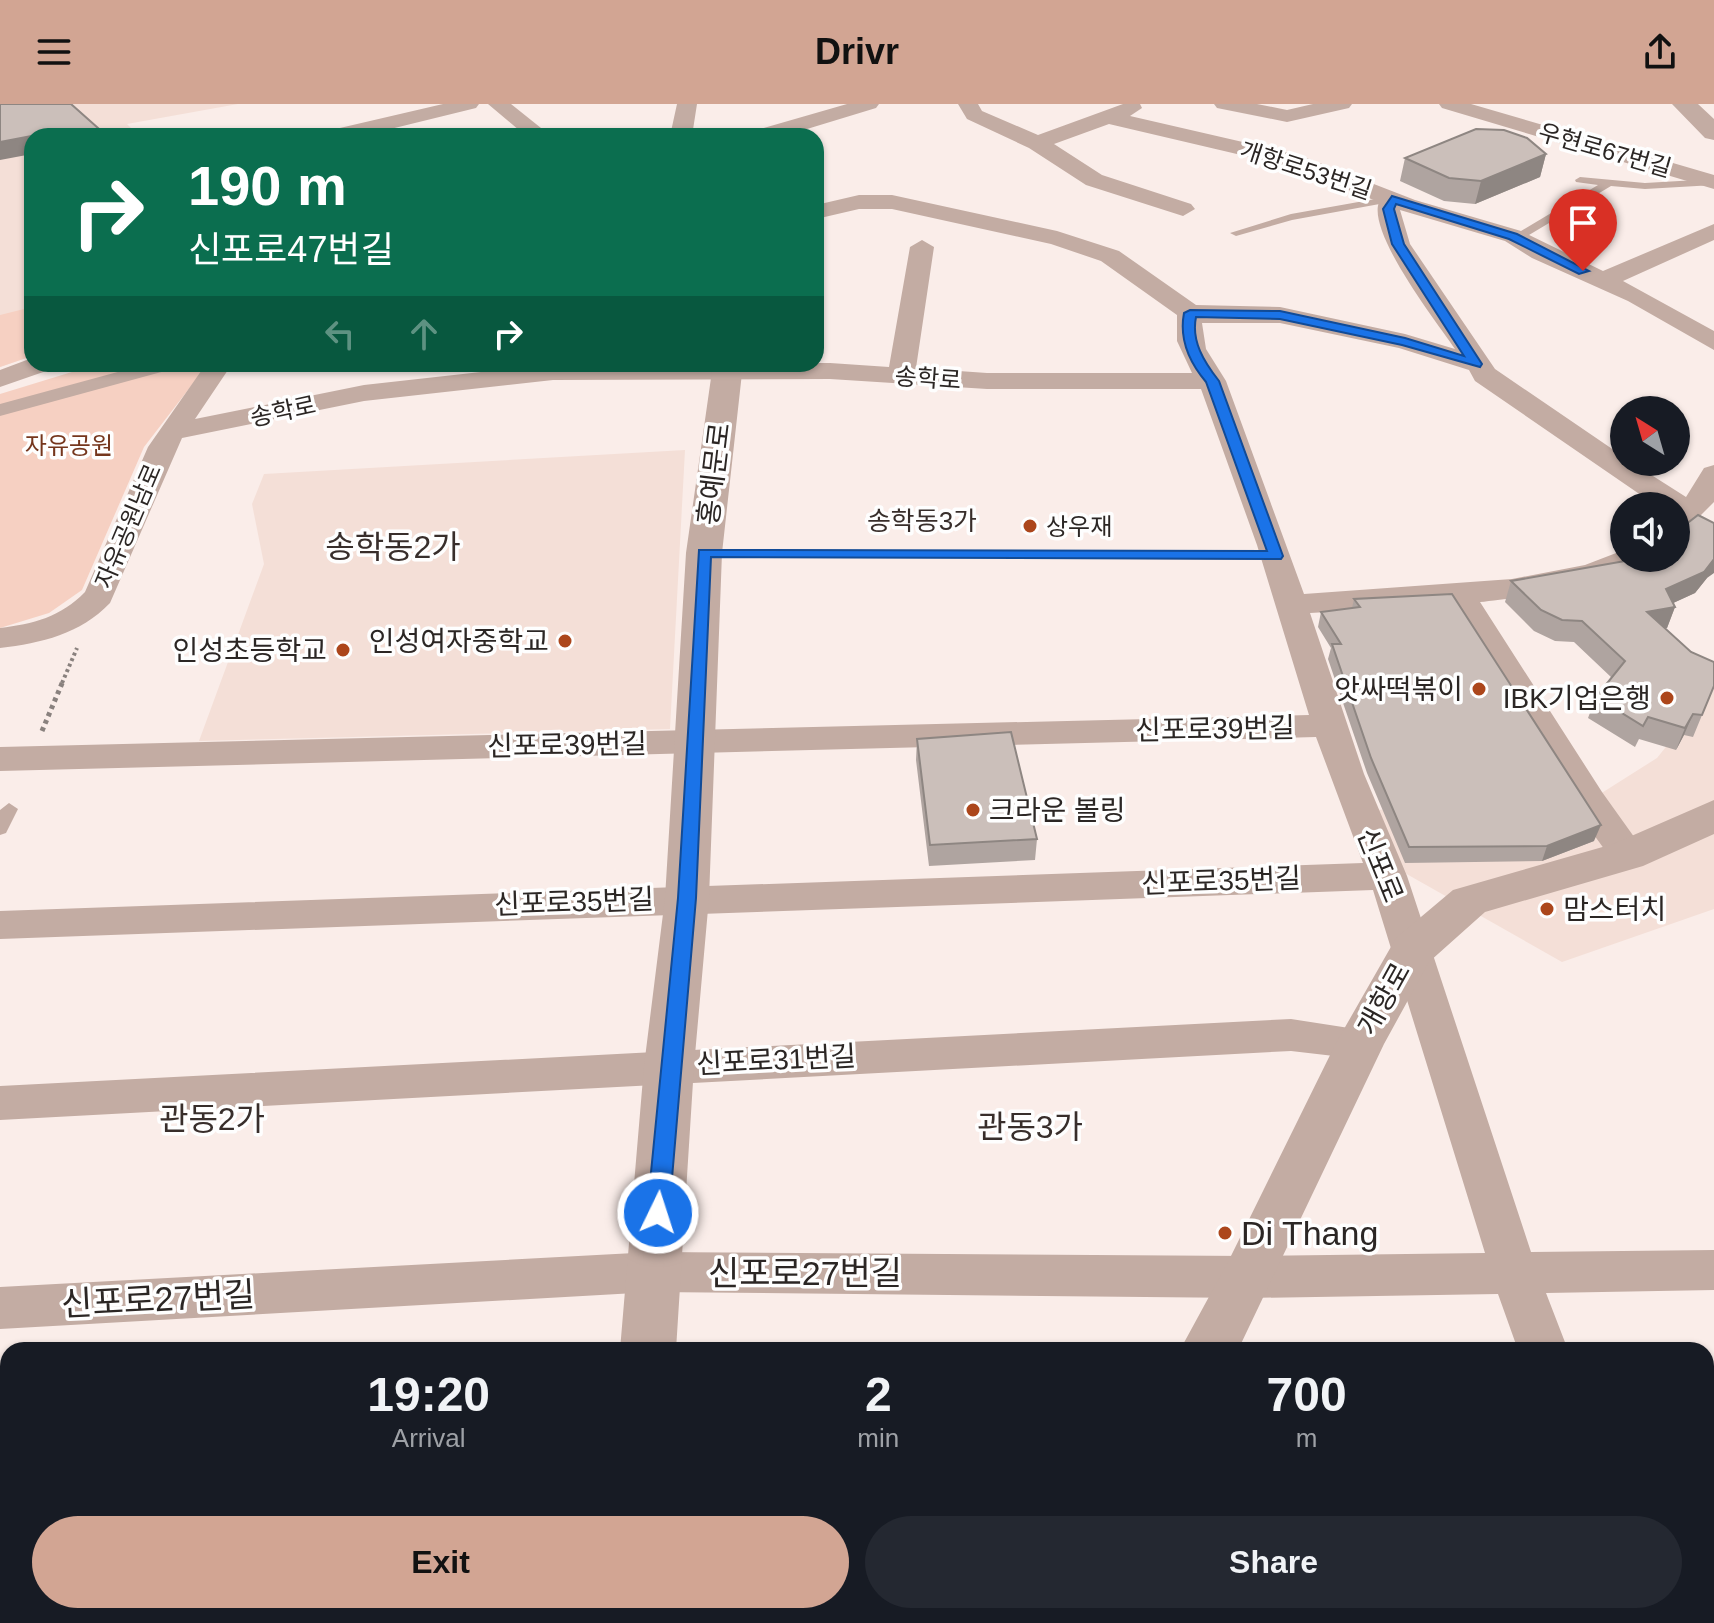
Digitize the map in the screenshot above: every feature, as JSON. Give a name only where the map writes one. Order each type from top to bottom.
[{"type":"street","points":[[368,128],[469,104]]},
{"type":"street","points":[[498,104],[530,128]]},
{"type":"street","points":[[682,128],[687,104]]},
{"type":"street","points":[[788,128],[869,104]]},
{"type":"street","points":[[968,104],[974,115],[1037,143],[1094,180],[1183,209]]},
{"type":"street","points":[[1037,143],[1144,104]]},
{"type":"street","points":[[1224,104],[1287,116],[1342,104]]},
{"type":"street","name":"우현로67번길","points":[[1449,104],[1714,182]]},
{"type":"street","points":[[1684,104],[1714,133]]},
{"type":"street","name":"개항로53번길","points":[[1108,117],[1291,160],[1392,199],[1513,236],[1541,253],[1637,296],[1714,342]]},
{"type":"street","points":[[1392,199],[1388,209],[1398,244],[1475,364],[1512,395],[1699,501]]},
{"type":"street","points":[[824,210],[859,202],[892,202],[1057,238],[1110,256],[1190,313],[1280,315],[1405,342],[1475,364]]},
{"type":"street","points":[[1604,280],[1714,231]]},
{"type":"street","points":[[901,376],[922,247]]},
{"type":"street","points":[[1190,313],[1187,331],[1200,366],[1212,381]]},
{"type":"street","points":[[0,379],[24,370]]},
{"type":"street","name":"송학로","points":[[824,371],[1106,384],[1212,381]]},
{"type":"street","points":[[0,410],[140,372]]},
{"type":"street","name":"자유공원남로","points":[[0,638],[60,627],[86,611],[99,596],[162,447],[213,372]]},
{"type":"street","name":"송학로","points":[[172,432],[364,393],[553,372]]},
{"type":"street","name":"홍예문로","points":[[649,1342],[669,1066],[687,898],[704,553],[727,372]]},
{"type":"street","name":"신포로","points":[[1212,381],[1276,556],[1327,726],[1361,820],[1388,876],[1515,1274],[1540,1342]]},
{"type":"street","points":[[1291,604],[1458,593],[1576,578],[1610,565]]},
{"type":"street","points":[[1458,593],[1589,801],[1628,855]]},
{"type":"street","name":"신포로39번길","points":[[15,758],[1327,726]]},
{"type":"street","name":"개항로","points":[[1212,1342],[1248,1277],[1360,1043],[1412,950],[1469,901],[1628,855],[1688,831],[1714,814]]},
{"type":"street","name":"신포로35번길","points":[[0,925],[687,898],[1388,876]]},
{"type":"street","name":"신포로31번길","points":[[0,1103],[1291,1035],[1360,1043]]},
{"type":"street","name":"신포로27번길","points":[[0,1308],[653,1272],[1248,1277],[1714,1270]]},
{"type":"lane","points":[[1580,180],[1688,186],[1714,182]]},
{"type":"lane","points":[[1513,236],[1525,233],[1609,183]]},
{"type":"lane","points":[[1236,233],[1291,217],[1392,199]]},
{"type":"lane","points":[[704,553],[1276,556]]},
{"type":"lane","points":[[0,829],[9,809]]},
{"type":"path","points":[[15,758],[82,636],[86,611]]},
{"type":"shaded area","points":[[45,104],[238,104],[127,124],[131,128],[24,128],[24,359],[0,367],[0,114]]},
{"type":"shaded area","points":[[685,450],[670,729],[199,741],[264,564],[252,504],[264,474]]},
{"type":"shaded area","points":[[1714,687],[1714,909],[1562,962],[1396,868],[1374,810],[1589,801],[1657,758]]},
{"type":"green space","points":[[24,309],[24,359],[0,367],[0,315]]},
{"type":"green space","name":"자유공원","points":[[72,372],[202,372],[144,447],[82,590],[49,613],[0,628],[0,394]]},
{"type":"building","points":[[0,104],[71,104],[98,128],[24,128],[24,137],[0,142]]},
{"type":"building","points":[[1476,129],[1504,130],[1527,138],[1546,154],[1481,181],[1449,178],[1405,158]]},
{"type":"building","points":[[1698,515],[1714,523],[1714,559],[1704,572],[1666,589],[1675,607],[1647,612],[1691,652],[1714,662],[1714,686],[1702,715],[1693,714],[1685,728],[1648,717],[1643,726],[1596,697],[1625,661],[1582,621],[1562,620],[1541,610],[1511,581],[1610,564],[1610,572],[1690,572],[1690,521]]},
{"type":"building","points":[[1452,594],[1601,825],[1547,846],[1409,847],[1371,758],[1332,644],[1341,644],[1321,612],[1360,607],[1354,599]]},
{"type":"building","name":"크라운 볼링","points":[[1011,732],[1037,839],[930,845],[917,739]]},
{"type":"place","name":"상우재","points":[[1030,526]]},
{"type":"place","name":"인성여자중학교","points":[[565,641]]},
{"type":"place","name":"인성초등학교","points":[[343,650]]},
{"type":"place","name":"앗싸떡볶이","points":[[1479,689]]},
{"type":"place","name":"IBK기업은행","points":[[1667,698]]},
{"type":"place","name":"크라운 볼링","points":[[973,810]]},
{"type":"place","name":"맘스터치","points":[[1547,909]]},
{"type":"place","name":"Di Thang","points":[[1225,1233]]},
{"type":"district","name":"송학동3가","points":[[922,521]]},
{"type":"district","name":"송학동2가","points":[[393,547]]},
{"type":"district","name":"관동2가","points":[[212,1119]]},
{"type":"district","name":"관동3가","points":[[1030,1127]]},
{"type":"route","points":[[658,1213],[669,1066],[687,898],[704,553],[1276,556],[1212,381],[1200,366],[1187,331],[1190,313],[1280,315],[1405,342],[1475,364],[1398,244],[1388,209],[1392,199],[1513,236],[1541,253],[1583,271]]}]
